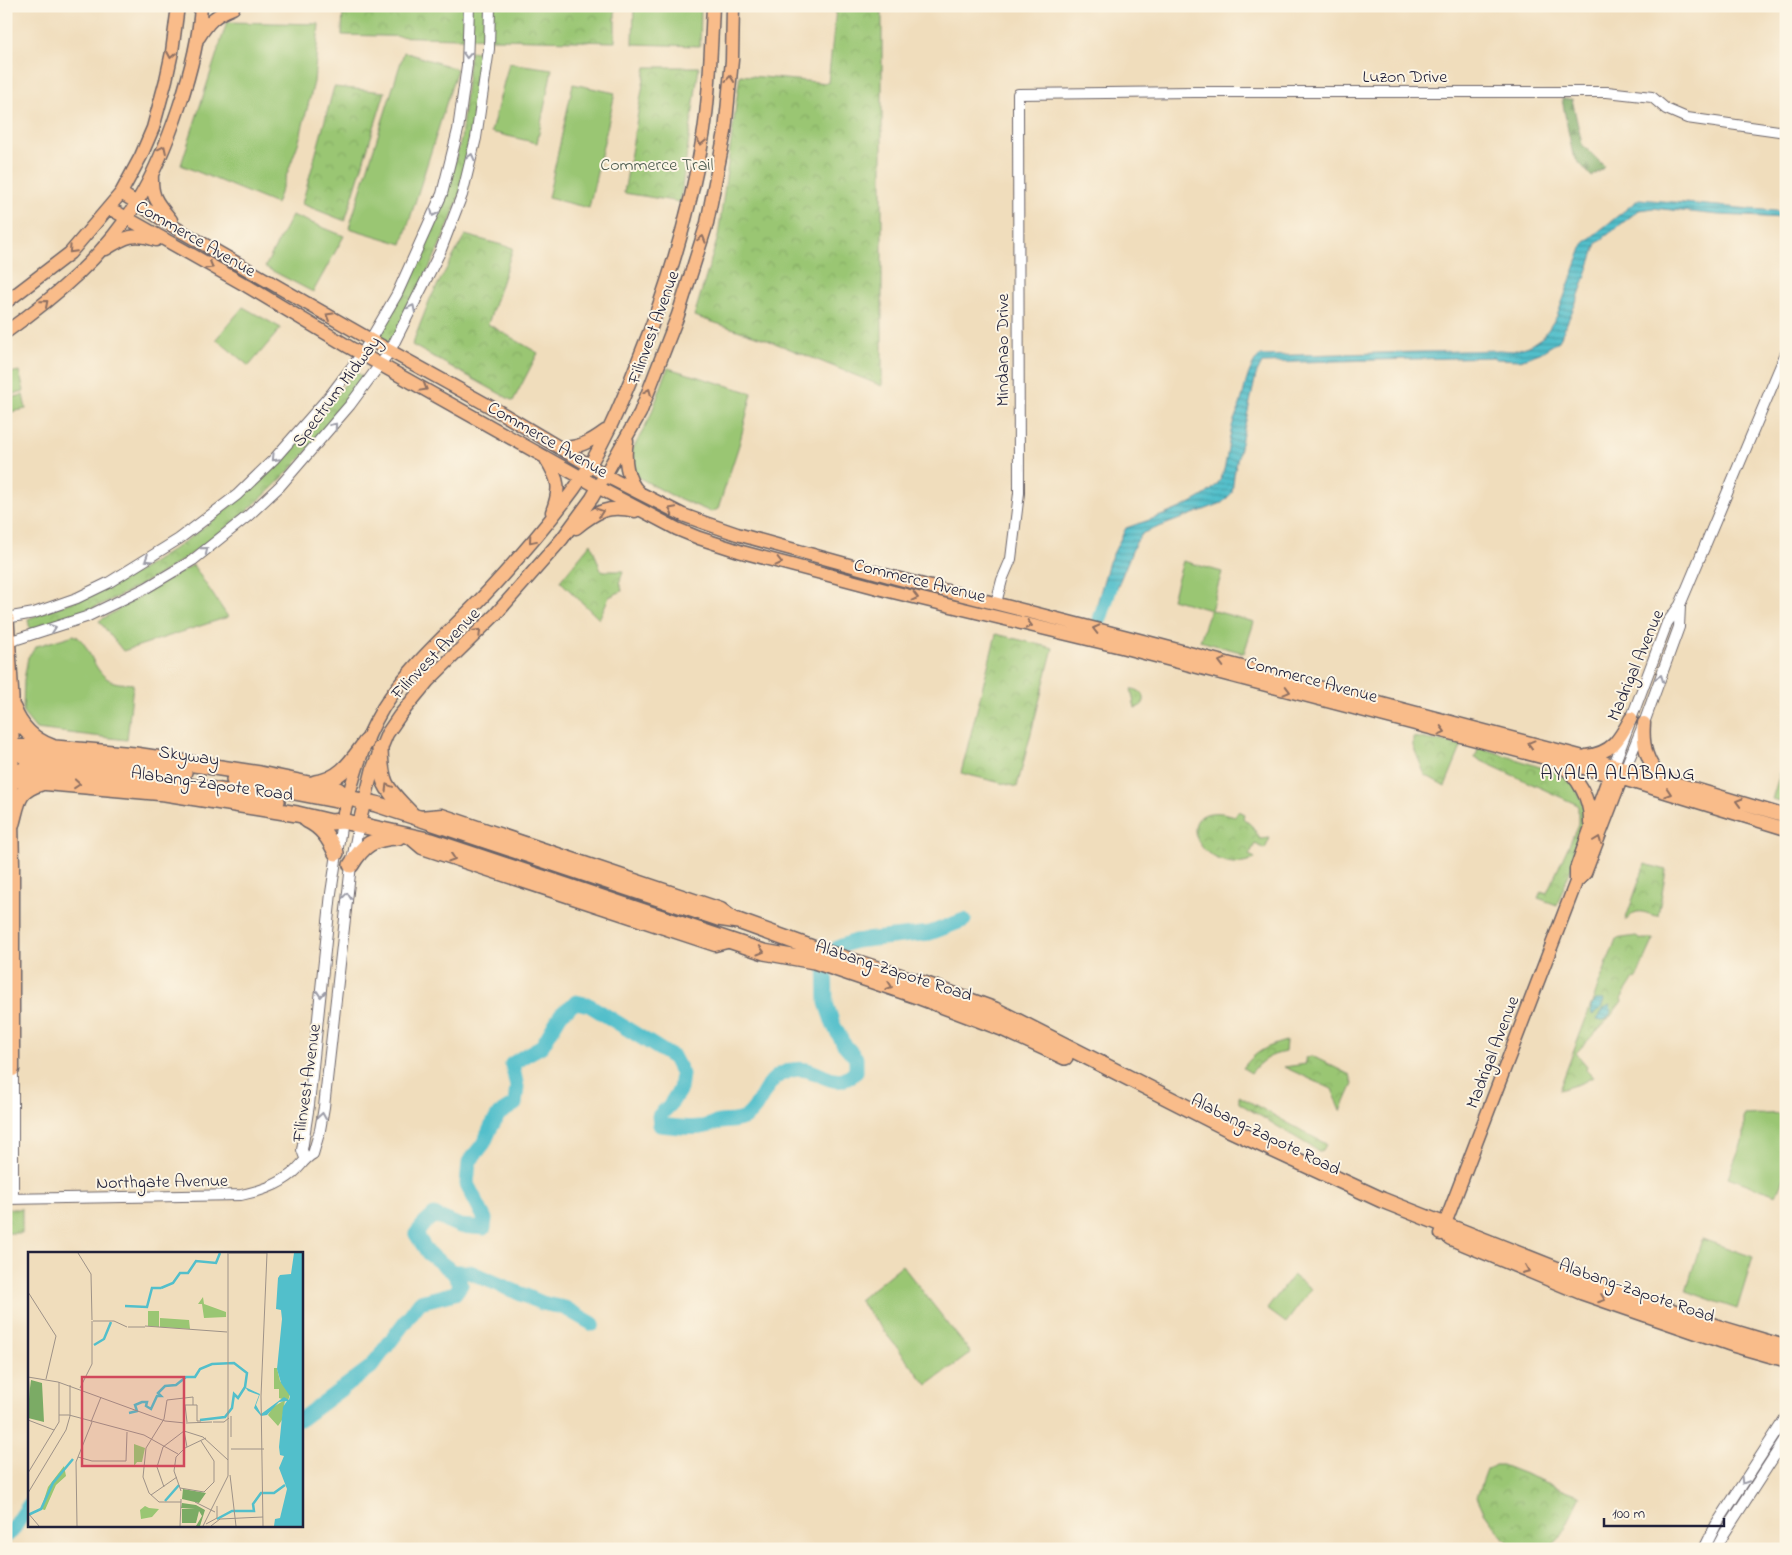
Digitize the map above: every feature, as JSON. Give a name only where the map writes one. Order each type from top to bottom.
[{"type":"highway","points":[[6,619],[11,698],[8,779]]},
{"type":"highway","points":[[11,698],[14,712],[24,729],[35,739],[55,748]]},
{"type":"highway","points":[[305,782],[316,783],[332,779],[351,763],[366,742]]},
{"type":"highway","name":"Alabang-Zapote Road","points":[[8,747],[55,748],[134,755],[305,782],[338,790],[348,798],[414,817],[718,918],[738,921],[816,956],[845,965],[1002,1028],[1381,1210],[1719,1328],[1786,1348]]},
{"type":"highway","points":[[380,749],[385,785],[414,817]]},
{"type":"highway","name":"Skyway","points":[[342,820],[333,812],[195,787],[134,778],[71,772],[24,763],[132,765],[253,784],[336,800],[348,798]]},
{"type":"highway","name":"Alabang-Zapote Road","points":[[8,779],[166,794],[297,814],[331,822],[342,820],[432,841],[764,952],[816,956]]},
{"type":"highway","points":[[12,822],[18,798],[23,791],[31,786],[48,782]]},
{"type":"highway","points":[[297,814],[318,826],[331,840],[336,853]]},
{"type":"highway","points":[[351,865],[360,851],[368,844],[393,837],[409,837]]},
{"type":"highway","name":"Alabang-Zapote Road","points":[[1442,1230],[1582,1292],[1733,1344],[1786,1359]]},
{"type":"main road","points":[[6,302],[70,253],[120,193],[141,156],[153,128],[172,52],[178,6]]},
{"type":"main road","points":[[6,332],[36,310],[72,279],[97,254],[136,204],[170,134],[186,86],[198,39],[200,6]]},
{"type":"main road","name":"Filinvest Avenue","points":[[342,820],[352,782],[366,742],[395,690],[481,599],[549,520],[581,478],[612,421],[658,311],[686,218],[704,131],[713,6]]},
{"type":"main road","name":"Filinvest Avenue","points":[[359,824],[373,768],[380,749],[400,715],[422,688],[496,614],[562,539],[606,475],[640,413],[678,316],[706,223],[725,132],[732,60],[733,6]]},
{"type":"main road","points":[[198,39],[216,15],[233,8]]},
{"type":"main road","points":[[152,171],[154,198],[179,230]]},
{"type":"main road","name":"Commerce Avenue","points":[[120,193],[179,230],[390,352],[491,407],[588,465],[683,515],[715,527],[870,571],[1151,643],[1578,757],[1786,829]]},
{"type":"main road","name":"Commerce Avenue","points":[[108,208],[581,478],[677,530],[711,542],[868,585],[1121,647],[1552,760],[1666,782],[1786,816]]},
{"type":"main road","points":[[97,254],[123,238],[132,236],[147,236],[172,245]]},
{"type":"main road","points":[[560,448],[574,448],[584,445],[605,431],[612,421]]},
{"type":"main road","points":[[628,436],[626,453],[628,469],[632,483],[641,494]]},
{"type":"main road","points":[[545,456],[558,481],[556,502],[549,520]]},
{"type":"main road","points":[[562,539],[594,514],[604,510],[615,508],[646,514]]},
{"type":"main road","points":[[868,585],[870,571]]},
{"type":"main road","points":[[481,599],[496,614]]},
{"type":"main road","points":[[1578,757],[1599,754],[1607,750],[1621,737],[1631,718]]},
{"type":"main road","points":[[1644,723],[1643,735],[1647,756],[1652,766],[1666,782]]},
{"type":"main road","points":[[1552,760],[1572,774],[1579,784],[1589,806],[1590,830]]},
{"type":"main road","name":"Madrigal Avenue","points":[[1442,1230],[1576,882],[1576,869],[1590,830],[1617,772]]},
{"type":"main road","name":"Madrigal Avenue","points":[[1576,882],[1585,873],[1617,772]]},
{"type":"main road","points":[[8,779],[12,822],[10,1070]]},
{"type":"main road","name":"Alabang-Zapote Road","points":[[414,817],[442,815],[721,909],[738,921]]},
{"type":"street","name":"Spectrum Midway","points":[[6,619],[43,610],[76,598],[132,570],[179,540],[237,495],[274,459],[332,393],[362,354],[397,294],[442,194],[458,130],[466,65],[469,6]]},
{"type":"street","name":"Spectrum Midway","points":[[7,642],[86,617],[146,588],[193,560],[248,516],[289,478],[334,426],[390,352],[440,252],[462,195],[476,138],[488,49],[490,6]]},
{"type":"street","name":"Luzon Drive","points":[[1018,94],[1607,92],[1652,97],[1666,109],[1687,118],[1786,132]]},
{"type":"street","name":"Mindanao Drive","points":[[996,603],[1002,580],[1011,559],[1019,492],[1018,94]]},
{"type":"street","name":"Madrigal Avenue","points":[[1617,772],[1631,718],[1667,623],[1680,605],[1786,353]]},
{"type":"street","name":"Madrigal Avenue","points":[[1617,772],[1644,723],[1679,627],[1680,605]]},
{"type":"street","name":"Filinvest Avenue","points":[[342,820],[336,853],[310,1105],[302,1150],[305,1158],[314,1154],[324,1107],[351,865],[359,824]]},
{"type":"street","points":[[10,1070],[10,1199]]},
{"type":"street","name":"Northgate Avenue","points":[[10,1199],[241,1196],[282,1182],[295,1171],[305,1158]]},
{"type":"street","points":[[1707,1548],[1721,1517],[1786,1418]]},
{"type":"street","points":[[1716,1549],[1786,1438]]},
{"type":"green space","points":[[343,6],[615,6],[615,42],[342,35]]},
{"type":"green space","points":[[634,6],[701,6],[700,46],[633,44]]},
{"type":"green space","points":[[863,6],[882,6],[882,386],[765,339],[694,316],[718,237],[740,75],[828,83],[836,10]]},
{"type":"green space","points":[[227,22],[319,24],[314,82],[299,141],[276,204],[181,165]]},
{"type":"green space","points":[[470,51],[485,53],[469,161],[459,196],[436,253],[390,345],[377,336],[417,260],[441,209],[461,140]]},
{"type":"green space","points":[[404,52],[457,69],[402,244],[349,228]]},
{"type":"green space","points":[[509,63],[552,69],[537,143],[491,132]]},
{"type":"green space","name":"Commerce Trail","points":[[646,67],[699,67],[680,202],[624,193]]},
{"type":"green space","points":[[573,84],[615,93],[589,208],[548,198]]},
{"type":"green space","points":[[334,87],[385,92],[345,221],[302,204]]},
{"type":"green space","points":[[1562,99],[1572,99],[1582,144],[1605,167],[1592,177],[1573,156]]},
{"type":"green space","points":[[292,215],[344,236],[313,292],[265,267]]},
{"type":"green space","points":[[465,235],[513,248],[488,324],[538,353],[513,401],[412,345],[430,299]]},
{"type":"green space","points":[[243,307],[281,328],[249,366],[216,339]]},
{"type":"green space","points":[[668,368],[752,393],[739,445],[718,509],[711,512],[671,495],[636,476],[633,466],[632,451],[650,417]]},
{"type":"green space","points":[[19,371],[24,391],[6,396],[6,374]]},
{"type":"green space","points":[[355,371],[364,378],[338,413],[290,470],[263,497],[203,546],[137,587],[103,604],[30,630],[28,619],[113,586],[184,542],[216,518],[246,492],[303,435]]},
{"type":"green space","points":[[23,395],[26,409],[6,413],[6,399]]},
{"type":"green space","points":[[591,543],[601,571],[623,571],[620,581],[622,591],[609,597],[599,619],[560,581]]},
{"type":"green space","points":[[1183,561],[1222,572],[1211,610],[1254,622],[1244,653],[1200,641],[1210,610],[1172,599]]},
{"type":"green space","points":[[193,565],[228,617],[123,651],[99,621]]},
{"type":"green space","points":[[996,634],[1053,648],[1017,787],[961,773]]},
{"type":"green space","points":[[74,635],[84,644],[100,672],[106,678],[116,683],[133,684],[127,740],[36,729],[23,713],[24,680],[28,657],[37,646]]},
{"type":"green space","points":[[1131,689],[1140,692],[1144,697],[1143,704],[1135,708]]},
{"type":"green space","points":[[1413,737],[1462,745],[1445,786],[1425,775],[1413,746]]},
{"type":"green space","points":[[1479,747],[1567,776],[1579,794],[1586,814],[1584,832],[1557,905],[1538,898],[1541,891],[1547,893],[1578,825],[1578,805],[1475,758]]},
{"type":"green space","points":[[1784,761],[1786,762],[1786,803],[1772,799]]},
{"type":"green space","points":[[1238,811],[1244,814],[1243,818],[1253,827],[1260,839],[1270,838],[1265,849],[1255,844],[1249,855],[1255,858],[1253,860],[1233,863],[1218,859],[1206,851],[1198,841],[1195,831],[1197,822],[1204,815],[1216,813],[1235,816]]},
{"type":"green space","points":[[1645,864],[1666,870],[1658,916],[1637,912],[1625,921]]},
{"type":"green space","points":[[1636,936],[1641,939],[1654,939],[1636,979],[1634,978],[1621,999],[1622,1001],[1610,1017],[1576,1053],[1587,1066],[1586,1070],[1593,1077],[1582,1083],[1559,1090],[1616,939]]},
{"type":"green space","points":[[1286,1041],[1285,1052],[1266,1059],[1251,1073],[1243,1068],[1262,1050]]},
{"type":"green space","points":[[1312,1056],[1350,1075],[1353,1084],[1341,1111],[1332,1089],[1284,1067],[1306,1064],[1305,1058]]},
{"type":"green space","points":[[1239,1096],[1326,1144],[1323,1151],[1320,1152],[1239,1103]]},
{"type":"green space","points":[[1786,1113],[1786,1172],[1776,1195],[1728,1177],[1744,1137],[1744,1115]]},
{"type":"green space","points":[[6,1209],[22,1209],[22,1233],[6,1233]]},
{"type":"green space","points":[[1702,1239],[1753,1257],[1737,1309],[1686,1291]]},
{"type":"green space","points":[[902,1265],[971,1353],[927,1385],[859,1300]]},
{"type":"green space","points":[[1293,1275],[1311,1289],[1286,1323],[1267,1309]]},
{"type":"green space","points":[[1495,1465],[1502,1465],[1581,1496],[1561,1537],[1548,1549],[1514,1549],[1484,1512],[1477,1497],[1487,1470]]},
{"type":"water","points":[[1639,199],[1786,212],[1786,218],[1719,215],[1653,208],[1639,210],[1597,243],[1578,298],[1559,341],[1540,353],[1520,360],[1496,359],[1493,357],[1262,363],[1256,375],[1234,475],[1232,493],[1222,503],[1143,533],[1135,544],[1109,607],[1097,604],[1109,562],[1126,528],[1194,502],[1216,485],[1222,476],[1231,429],[1251,368],[1259,356],[1513,351],[1529,346],[1544,336],[1557,316],[1584,243]]},
{"type":"water","points":[[1596,1000],[1604,1000],[1600,1009],[1592,1015],[1591,1007]]},
{"type":"water","points":[[1610,1005],[1610,1015],[1604,1020],[1597,1020],[1604,1008]]},
{"type":"waterway","points":[[1100,619],[1110,588]]},
{"type":"waterway","points":[[302,1418],[371,1367],[420,1302],[455,1293],[461,1285],[453,1272],[428,1253],[416,1234],[434,1215],[460,1226],[484,1228],[485,1219],[467,1184],[469,1162],[484,1143],[499,1114],[515,1104],[517,1087],[512,1064],[542,1046],[561,1014],[576,1002],[589,1005],[674,1058],[682,1074],[680,1089],[670,1105],[659,1116],[660,1125],[696,1128],[720,1122],[736,1121],[743,1119],[752,1112],[769,1085],[780,1074],[797,1069],[811,1071],[830,1079],[843,1080],[856,1072],[856,1058],[843,1043],[833,1024],[826,1003],[825,958],[839,947],[855,941],[930,933],[964,920]]},
{"type":"waterway","points":[[453,1272],[470,1272],[542,1303],[565,1308],[593,1324]]},
{"type":"waterway","points":[[6,1536],[12,1531],[28,1507]]},
{"type":"district","name":"AYALA ALABANG","points":[[1618,772]]}]
